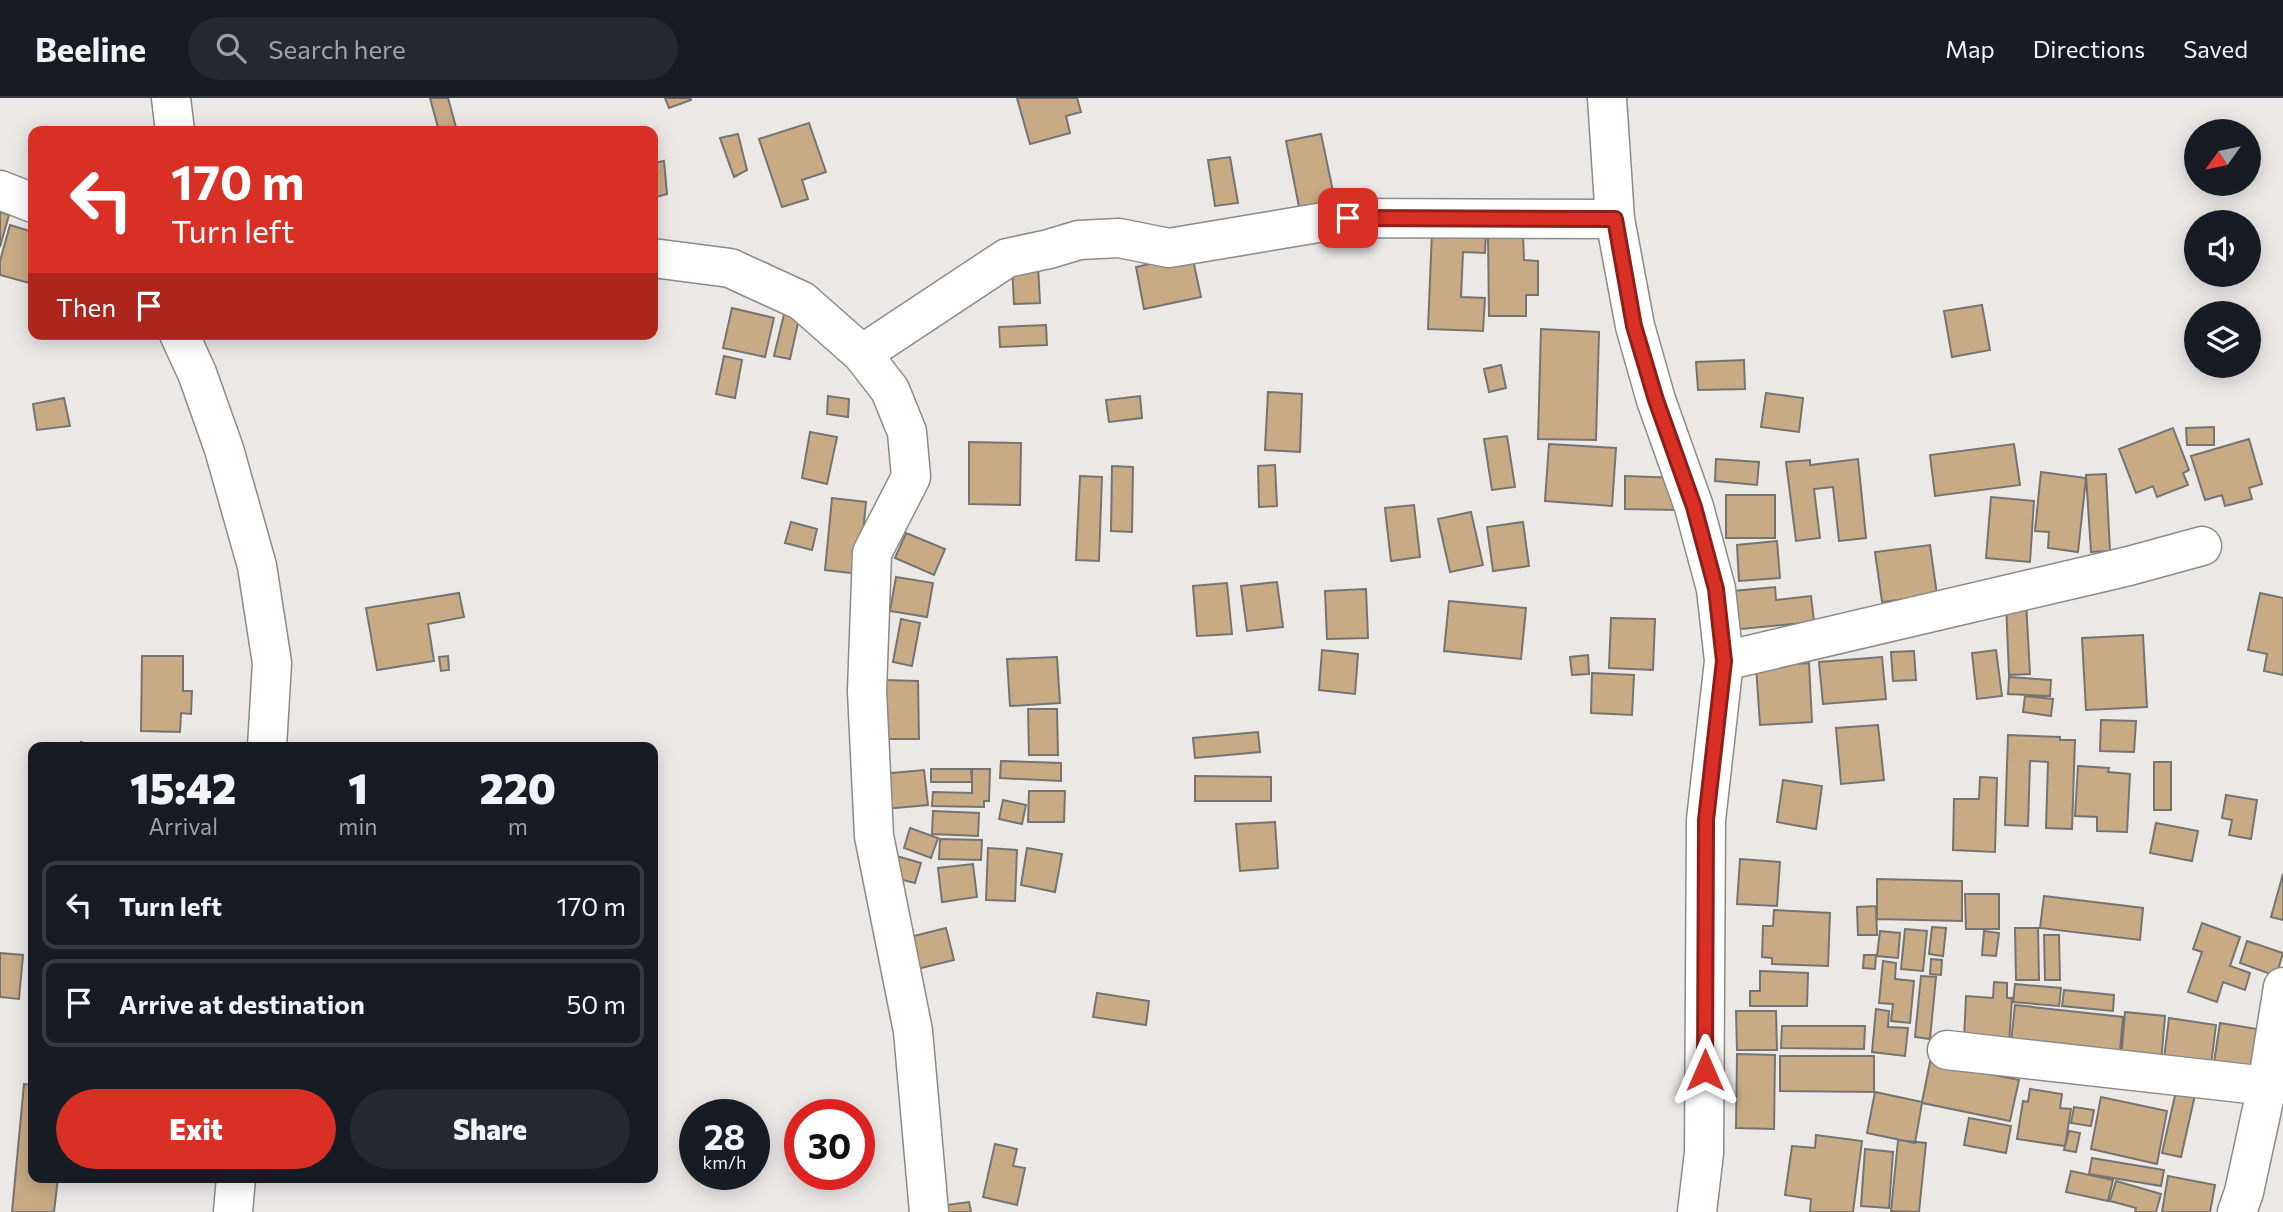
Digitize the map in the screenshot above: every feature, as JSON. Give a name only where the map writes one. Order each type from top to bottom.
[{"type":"street","points":[[171,98],[174,126]]},
{"type":"street","points":[[1607,98],[1615,219],[1634,326],[1656,400],[1694,507],[1716,589],[1724,661],[1706,820],[1704,1153],[1697,1212]]},
{"type":"street","points":[[0,190],[28,201]]},
{"type":"street","points":[[862,354],[1007,258],[1079,240],[1119,238],[1169,248],[1348,218],[1615,219]]},
{"type":"street","points":[[658,259],[730,268],[802,301],[862,354],[890,390],[907,432],[911,477],[872,553],[867,691],[873,836],[913,1031],[929,1212]]},
{"type":"street","points":[[182,340],[197,373],[224,449],[257,566],[272,663],[267,742]]},
{"type":"street","points":[[1724,661],[2202,547]]},
{"type":"street","points":[[2236,1212],[2245,1192],[2267,1086],[2283,987]]},
{"type":"street","points":[[1947,1050],[2267,1086]]},
{"type":"street","points":[[233,1212],[236,1183]]},
{"type":"building","points":[[430,98],[448,98],[456,126],[438,126]]},
{"type":"building","points":[[665,98],[690,98],[691,100],[669,108]]},
{"type":"building","points":[[1017,98],[1077,98],[1081,112],[1066,116],[1070,133],[1030,144]]},
{"type":"building","points":[[809,123],[826,172],[802,180],[808,199],[782,207],[759,139]]},
{"type":"building","points":[[738,134],[747,170],[734,177],[720,138]]},
{"type":"building","points":[[1321,134],[1338,215],[1302,222],[1286,141]]},
{"type":"building","points":[[1230,157],[1238,203],[1215,206],[1208,160]]},
{"type":"building","points":[[664,161],[667,194],[658,197],[658,162]]},
{"type":"building","points":[[0,212],[9,215],[0,247]]},
{"type":"building","points":[[10,225],[28,230],[28,283],[0,275],[0,261]]},
{"type":"building","points":[[1432,231],[1486,233],[1485,253],[1463,252],[1461,297],[1485,298],[1483,331],[1428,329]]},
{"type":"building","points":[[1488,235],[1523,235],[1524,260],[1538,261],[1538,295],[1526,295],[1526,316],[1489,316]]},
{"type":"building","points":[[1192,255],[1201,297],[1144,309],[1136,267]]},
{"type":"building","points":[[1038,265],[1040,303],[1014,304],[1012,266]]},
{"type":"building","points":[[1982,305],[1990,350],[1952,357],[1944,311]]},
{"type":"building","points":[[732,308],[774,318],[765,357],[723,348]]},
{"type":"building","points":[[785,310],[800,314],[790,359],[774,356]]},
{"type":"building","points":[[1046,325],[1047,345],[1000,347],[999,327]]},
{"type":"building","points":[[1541,329],[1599,332],[1596,440],[1538,439]]},
{"type":"building","points":[[724,356],[742,360],[735,398],[716,394]]},
{"type":"building","points":[[1744,360],[1745,389],[1698,390],[1696,362]]},
{"type":"building","points":[[1501,365],[1506,388],[1489,392],[1484,369]]},
{"type":"building","points":[[1268,392],[1302,394],[1300,452],[1265,450]]},
{"type":"building","points":[[1766,393],[1803,398],[1799,432],[1761,427]]},
{"type":"building","points":[[828,396],[849,399],[848,417],[827,414]]},
{"type":"building","points":[[1140,396],[1142,418],[1109,422],[1106,400]]},
{"type":"building","points":[[64,398],[70,426],[37,430],[33,404]]},
{"type":"building","points":[[2214,427],[2214,445],[2187,445],[2186,428]]},
{"type":"building","points":[[2173,428],[2189,470],[2183,473],[2188,485],[2157,497],[2153,486],[2136,493],[2119,449]]},
{"type":"building","points":[[810,432],[837,437],[827,484],[802,478]]},
{"type":"building","points":[[1507,436],[1515,487],[1492,490],[1484,439]]},
{"type":"building","points":[[2249,439],[2262,484],[2249,488],[2252,499],[2225,506],[2222,495],[2205,500],[2191,456]]},
{"type":"building","points":[[969,442],[1021,443],[1020,505],[969,504]]},
{"type":"building","points":[[1549,444],[1616,448],[1612,506],[1545,501]]},
{"type":"building","points":[[2014,444],[2020,485],[1935,496],[1930,455]]},
{"type":"building","points":[[1716,459],[1759,462],[1757,485],[1715,481]]},
{"type":"building","points":[[1858,459],[1866,538],[1839,541],[1833,487],[1814,489],[1820,538],[1796,541],[1786,462],[1810,460],[1810,465]]},
{"type":"building","points":[[1275,465],[1277,506],[1259,507],[1258,466]]},
{"type":"building","points":[[1112,466],[1133,467],[1132,532],[1111,531]]},
{"type":"building","points":[[2041,472],[2086,478],[2078,552],[2048,548],[2049,532],[2035,531]]},
{"type":"building","points":[[2106,474],[2110,551],[2091,552],[2086,475]]},
{"type":"building","points":[[1080,476],[1102,477],[1099,561],[1076,560]]},
{"type":"building","points":[[1625,476],[1679,478],[1678,510],[1625,509]]},
{"type":"building","points":[[1726,495],[1775,495],[1775,538],[1726,538]]},
{"type":"building","points":[[1991,497],[2034,501],[2030,562],[1986,558]]},
{"type":"building","points":[[832,498],[866,502],[859,574],[825,570]]},
{"type":"building","points":[[1414,505],[1420,557],[1391,561],[1385,508]]},
{"type":"building","points":[[1471,512],[1483,565],[1450,572],[1438,519]]},
{"type":"building","points":[[791,522],[817,529],[812,550],[785,543]]},
{"type":"building","points":[[1523,522],[1529,566],[1493,571],[1487,527]]},
{"type":"building","points":[[906,533],[945,549],[934,575],[895,558]]},
{"type":"building","points":[[1777,541],[1780,578],[1739,581],[1737,545]]},
{"type":"building","points":[[1930,545],[1937,595],[1882,602],[1875,552]]},
{"type":"building","points":[[896,577],[933,583],[927,617],[890,611]]},
{"type":"building","points":[[1277,582],[1283,627],[1247,631],[1241,586]]},
{"type":"building","points":[[1227,583],[1232,634],[1197,636],[1193,586]]},
{"type":"building","points":[[1775,587],[1776,600],[1811,596],[1814,622],[1731,630],[1733,591]]},
{"type":"building","points":[[1366,589],[1368,638],[1327,639],[1325,591]]},
{"type":"building","points":[[459,593],[464,617],[428,624],[434,661],[377,670],[366,608]]},
{"type":"building","points":[[2260,593],[2283,598],[2283,675],[2264,671],[2267,654],[2248,650]]},
{"type":"building","points":[[1449,601],[1526,608],[1521,659],[1444,651]]},
{"type":"building","points":[[2026,601],[2030,674],[2009,675],[2006,602]]},
{"type":"building","points":[[1611,618],[1655,619],[1653,670],[1609,668]]},
{"type":"building","points":[[901,619],[920,623],[912,666],[893,662]]},
{"type":"building","points":[[2143,635],[2147,707],[2086,710],[2082,638]]},
{"type":"building","points":[[1322,650],[1358,654],[1355,694],[1319,690]]},
{"type":"building","points":[[1996,650],[2002,696],[1977,699],[1972,653]]},
{"type":"building","points":[[1914,651],[1916,680],[1893,681],[1891,652]]},
{"type":"building","points":[[1588,655],[1589,674],[1572,675],[1570,657]]},
{"type":"building","points":[[142,656],[183,656],[183,691],[192,691],[191,714],[181,713],[180,732],[141,731]]},
{"type":"building","points":[[448,656],[449,670],[441,671],[439,657]]},
{"type":"building","points":[[1057,657],[1060,703],[1010,706],[1007,659]]},
{"type":"building","points":[[1882,657],[1886,699],[1823,704],[1819,662]]},
{"type":"building","points":[[1809,663],[1812,722],[1760,725],[1756,666]]},
{"type":"building","points":[[1592,673],[1634,675],[1632,715],[1591,713]]},
{"type":"building","points":[[2009,677],[2051,680],[2050,696],[2008,694]]},
{"type":"building","points":[[883,680],[918,681],[919,739],[883,739]]},
{"type":"building","points":[[2025,696],[2053,699],[2051,716],[2023,712]]},
{"type":"building","points":[[1028,709],[1057,709],[1058,755],[1029,755]]},
{"type":"building","points":[[2101,720],[2136,721],[2134,752],[2100,751]]},
{"type":"building","points":[[1878,725],[1884,780],[1841,784],[1836,728]]},
{"type":"building","points":[[1258,732],[1260,752],[1195,758],[1193,738]]},
{"type":"building","points":[[2008,735],[2075,740],[2072,829],[2046,828],[2048,762],[2030,761],[2028,826],[2005,825]]},
{"type":"building","points":[[1001,761],[1061,763],[1061,781],[1000,778]]},
{"type":"building","points":[[2154,762],[2171,762],[2171,810],[2154,810]]},
{"type":"building","points":[[2078,766],[2109,768],[2108,772],[2130,774],[2127,832],[2097,831],[2097,817],[2075,816]]},
{"type":"building","points":[[931,769],[971,769],[972,782],[931,782]]},
{"type":"building","points":[[972,769],[990,769],[989,801],[984,801],[984,807],[932,806],[933,792],[972,793]]},
{"type":"building","points":[[924,770],[928,805],[885,809],[881,774]]},
{"type":"building","points":[[1195,776],[1271,777],[1271,801],[1195,801]]},
{"type":"building","points":[[1980,777],[1997,778],[1995,852],[1953,850],[1954,799],[1979,799]]},
{"type":"building","points":[[1783,780],[1822,786],[1816,829],[1777,822]]},
{"type":"building","points":[[1029,791],[1065,791],[1064,822],[1028,822]]},
{"type":"building","points":[[2226,795],[2257,800],[2251,839],[2229,835],[2232,820],[2222,818]]},
{"type":"building","points":[[1003,800],[1026,805],[1022,824],[999,819]]},
{"type":"building","points":[[933,811],[979,813],[978,836],[932,834]]},
{"type":"building","points":[[1275,822],[1278,868],[1240,871],[1236,824]]},
{"type":"building","points":[[2156,823],[2198,831],[2192,861],[2150,853]]},
{"type":"building","points":[[910,828],[938,838],[931,858],[904,848]]},
{"type":"building","points":[[940,839],[982,840],[981,860],[939,859]]},
{"type":"building","points":[[988,848],[1017,850],[1015,901],[986,900]]},
{"type":"building","points":[[1027,848],[1062,854],[1055,892],[1021,885]]},
{"type":"building","points":[[893,855],[921,863],[915,883],[887,876]]},
{"type":"building","points":[[1740,859],[1780,862],[1777,906],[1737,904]]},
{"type":"building","points":[[973,864],[977,897],[942,902],[938,868]]},
{"type":"building","points":[[2283,874],[2283,920],[2271,917]]},
{"type":"building","points":[[1877,879],[1962,881],[1962,921],[1877,919]]},
{"type":"building","points":[[1965,894],[1999,894],[1999,929],[1966,929]]},
{"type":"building","points":[[2044,896],[2143,908],[2140,940],[2040,928]]},
{"type":"building","points":[[1876,906],[1877,935],[1858,935],[1857,907]]},
{"type":"building","points":[[1774,910],[1830,913],[1828,966],[1772,964],[1772,958],[1762,957],[1763,926],[1773,926]]},
{"type":"building","points":[[2202,923],[2240,937],[2230,966],[2250,973],[2245,990],[2223,982],[2217,1002],[2188,992],[2202,952],[2193,949]]},
{"type":"building","points":[[1932,927],[1946,928],[1943,956],[1929,954]]},
{"type":"building","points":[[946,928],[954,960],[917,969],[910,937]]},
{"type":"building","points":[[2015,928],[2038,928],[2039,980],[2016,980]]},
{"type":"building","points":[[1905,929],[1927,931],[1923,971],[1901,969]]},
{"type":"building","points":[[1880,931],[1900,933],[1898,958],[1877,956]]},
{"type":"building","points":[[1984,931],[1999,933],[1996,956],[1982,955]]},
{"type":"building","points":[[2044,935],[2059,935],[2060,980],[2045,980]]},
{"type":"building","points":[[2247,941],[2283,953],[2276,976],[2240,963]]},
{"type":"building","points":[[0,953],[23,955],[19,999],[0,997]]},
{"type":"building","points":[[1864,955],[1876,955],[1875,969],[1863,968]]},
{"type":"building","points":[[1931,959],[1942,960],[1941,975],[1930,974]]},
{"type":"building","points":[[1883,961],[1896,963],[1895,979],[1914,981],[1910,1023],[1891,1021],[1893,1004],[1879,1003]]},
{"type":"building","points":[[1760,971],[1808,973],[1807,1006],[1750,1006],[1750,991],[1760,991]]},
{"type":"building","points":[[1921,976],[1936,977],[1930,1039],[1915,1037]]},
{"type":"building","points":[[1994,982],[2007,983],[2007,998],[2012,998],[2009,1043],[1964,1040],[1966,996],[1993,998]]},
{"type":"building","points":[[2015,984],[2061,988],[2059,1006],[2013,1002]]},
{"type":"building","points":[[2064,990],[2114,995],[2113,1011],[2062,1006]]},
{"type":"building","points":[[1097,993],[1149,1001],[1146,1025],[1093,1017]]},
{"type":"building","points":[[2015,1005],[2123,1017],[2119,1063],[2010,1051]]},
{"type":"building","points":[[1876,1009],[1889,1011],[1888,1027],[1908,1028],[1905,1056],[1872,1052]]},
{"type":"building","points":[[1736,1011],[1776,1011],[1777,1050],[1737,1050]]},
{"type":"building","points":[[2125,1012],[2165,1016],[2161,1063],[2121,1059]]},
{"type":"building","points":[[2169,1018],[2216,1025],[2211,1065],[2164,1059]]},
{"type":"building","points":[[2220,1023],[2257,1029],[2250,1074],[2213,1069]]},
{"type":"building","points":[[1782,1026],[1865,1026],[1864,1049],[1781,1048]]},
{"type":"building","points":[[1737,1054],[1775,1055],[1774,1129],[1736,1128]]},
{"type":"building","points":[[1780,1056],[1874,1056],[1874,1092],[1780,1091]]},
{"type":"building","points":[[1930,1062],[2019,1080],[2010,1121],[1922,1103],[1915,1143],[1867,1133],[1875,1092],[1922,1102]]},
{"type":"building","points":[[2178,1082],[2197,1086],[2181,1157],[2162,1153]]},
{"type":"building","points":[[24,1084],[28,1084],[28,1183],[57,1183],[54,1212],[12,1212]]},
{"type":"building","points":[[2030,1089],[2062,1094],[2060,1108],[2071,1109],[2065,1146],[2017,1139],[2023,1101],[2028,1102]]},
{"type":"building","points":[[2101,1097],[2167,1111],[2157,1164],[2091,1149]]},
{"type":"building","points":[[2074,1107],[2094,1110],[2091,1126],[2071,1123]]},
{"type":"building","points":[[1969,1118],[2011,1126],[2006,1153],[1964,1145]]},
{"type":"building","points":[[2069,1131],[2080,1133],[2076,1152],[2064,1150]]},
{"type":"building","points":[[1816,1135],[1862,1141],[1853,1212],[1810,1212],[1811,1199],[1785,1195],[1792,1146],[1815,1148]]},
{"type":"building","points":[[1898,1140],[1926,1143],[1919,1212],[1891,1211]]},
{"type":"building","points":[[995,1144],[1017,1149],[1013,1166],[1025,1168],[1017,1205],[983,1197]]},
{"type":"building","points":[[1865,1149],[1893,1152],[1889,1208],[1861,1206]]},
{"type":"building","points":[[2092,1158],[2164,1170],[2161,1186],[2089,1174]]},
{"type":"building","points":[[2071,1171],[2113,1180],[2108,1201],[2066,1192]]},
{"type":"building","points":[[2168,1176],[2215,1185],[2210,1212],[2162,1212]]},
{"type":"building","points":[[2116,1181],[2161,1194],[2156,1212],[2135,1212],[2136,1208],[2110,1201]]},
{"type":"building","points":[[969,1202],[971,1212],[932,1212],[931,1207]]},
{"type":"route","points":[[1348,218],[1615,219],[1634,326],[1656,400],[1694,507],[1716,589],[1724,661],[1706,820],[1705,1070]]}]
